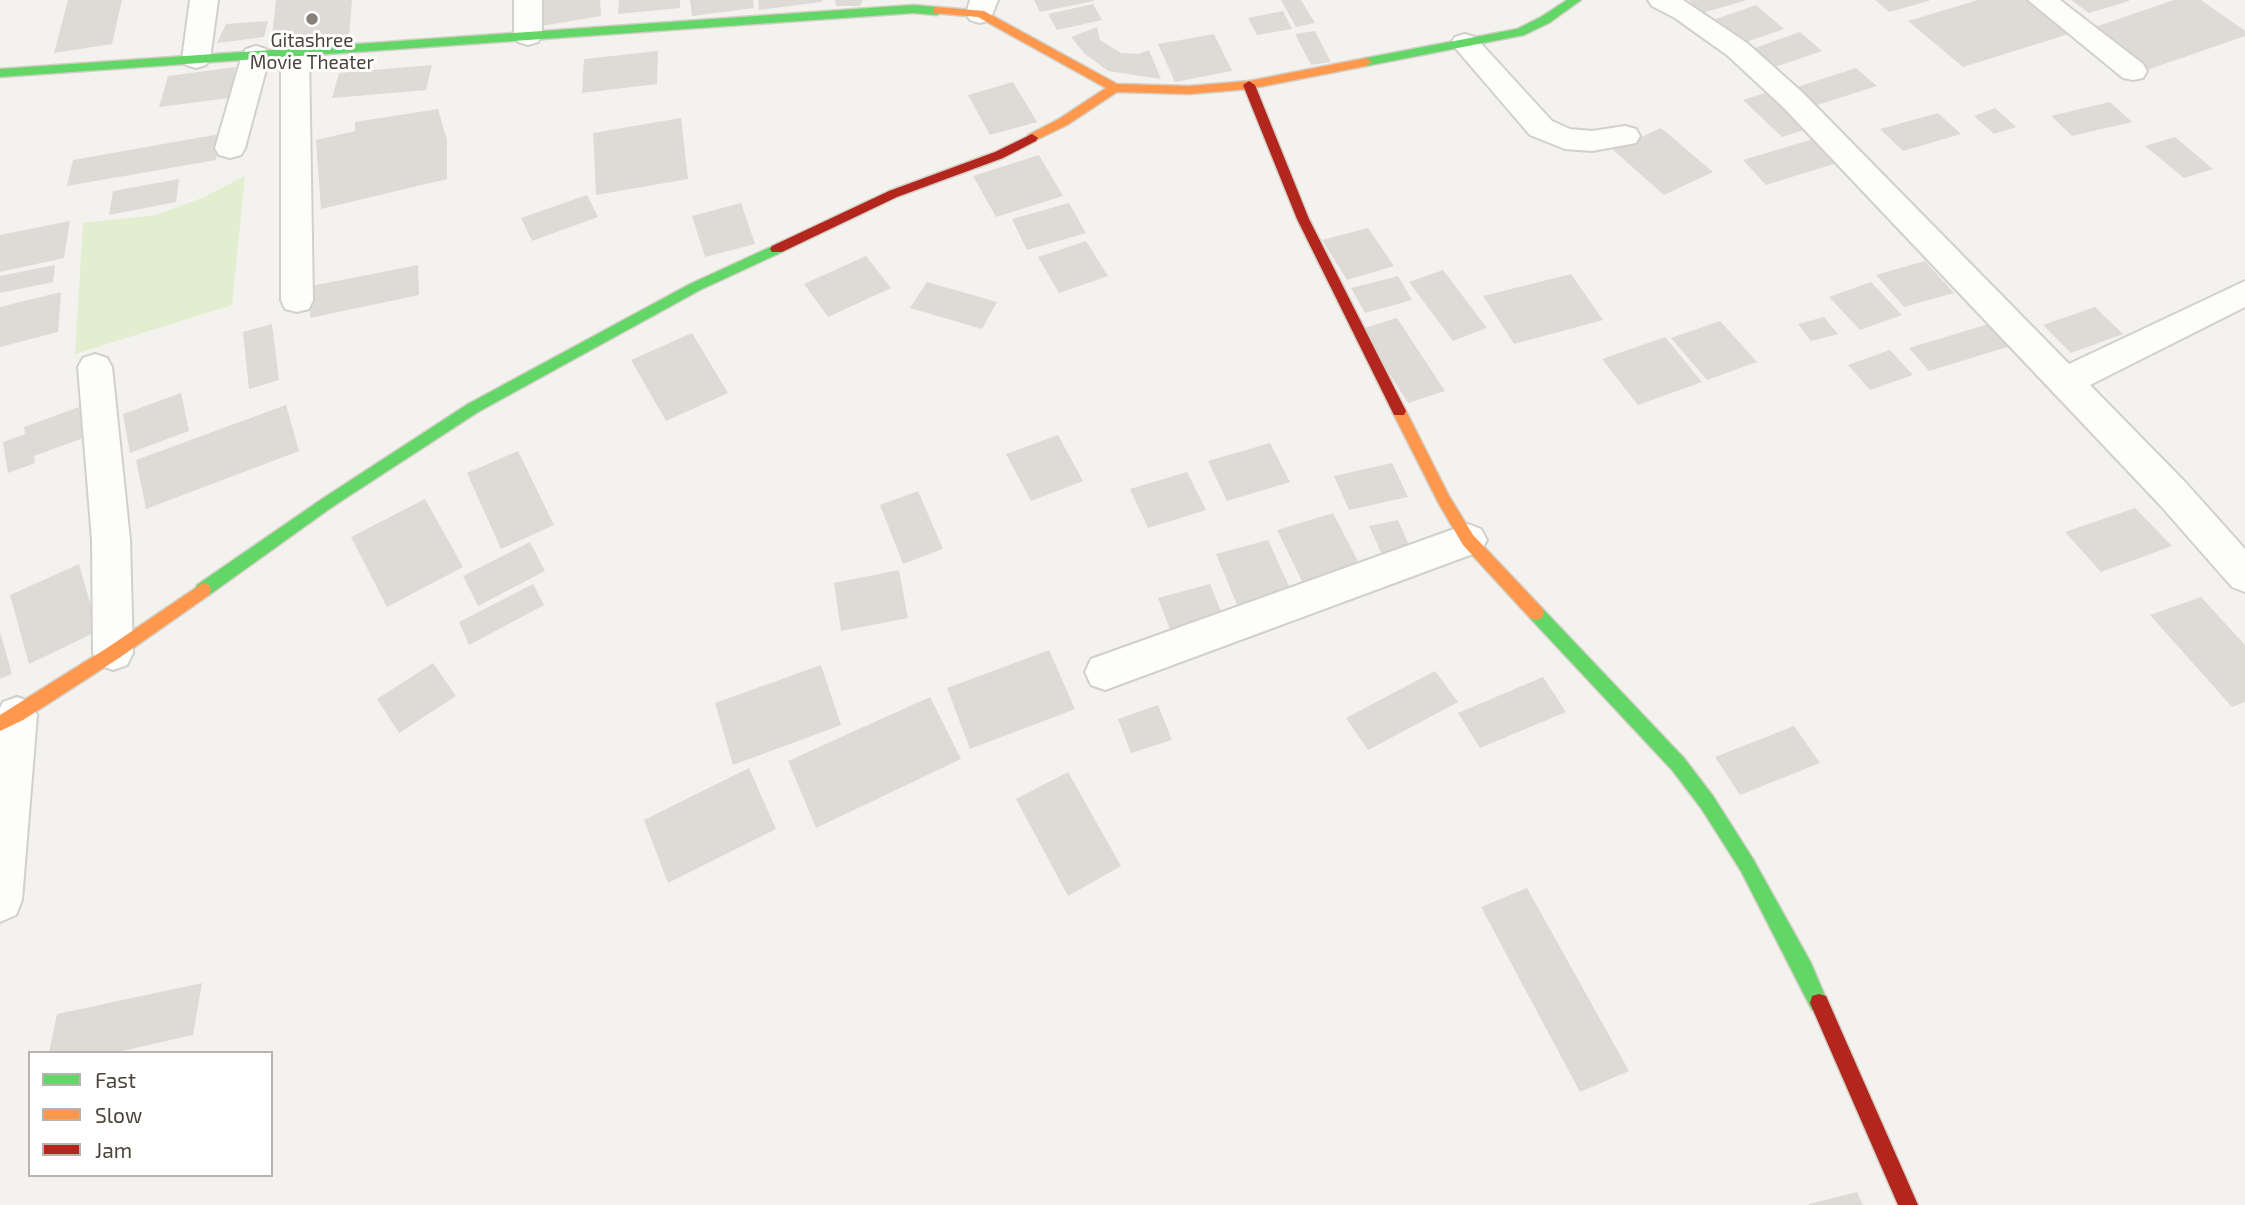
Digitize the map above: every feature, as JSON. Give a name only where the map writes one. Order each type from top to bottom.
[{"type":"street","points":[[196,59],[204,0]]},
{"type":"street","points":[[528,0],[528,36]]},
{"type":"street","points":[[0,73],[913,9],[982,7],[1115,88],[1189,90],[1250,85],[1520,32],[1545,20],[1574,0]]},
{"type":"street","points":[[1662,0],[1685,12],[1737,49],[1793,100],[2173,494],[2245,576]]},
{"type":"street","points":[[2042,0],[2133,71]]},
{"type":"street","points":[[1465,43],[1541,128],[1565,139],[1592,141],[1625,136]]},
{"type":"street","points":[[295,52],[297,300]]},
{"type":"street","points":[[229,148],[256,55]]},
{"type":"street","points":[[1250,85],[1303,219],[1444,500],[1468,540],[1489,565],[1642,725],[1707,802],[1746,865],[1804,970],[1908,1205]]},
{"type":"street","points":[[0,900],[8,719],[113,653],[327,503],[473,408],[695,287],[893,194],[999,155],[1063,122],[1115,88]]},
{"type":"street","points":[[2065,382],[2245,293]]},
{"type":"street","points":[[95,367],[111,540],[113,653]]},
{"type":"street","points":[[1105,672],[1468,540]]},
{"type":"green space","points":[[245,176],[232,305],[75,354],[83,223],[156,215],[202,198]]},
{"type":"building","points":[[68,0],[122,0],[112,44],[54,53]]},
{"type":"building","name":"Gitashree Movie Theater","points":[[276,0],[352,0],[349,38],[271,44]]},
{"type":"building","points":[[540,0],[600,0],[601,16],[541,26]]},
{"type":"building","points":[[619,0],[680,0],[680,8],[618,14]]},
{"type":"building","points":[[690,0],[753,0],[754,8],[692,16]]},
{"type":"building","points":[[758,0],[822,0],[822,2],[759,10]]},
{"type":"building","points":[[835,0],[863,0],[860,6],[836,6]]},
{"type":"building","points":[[1034,0],[1094,0],[1094,1],[1040,12]]},
{"type":"building","points":[[1281,0],[1301,0],[1315,23],[1296,27]]},
{"type":"building","points":[[1689,0],[1744,0],[1744,1],[1702,13]]},
{"type":"building","points":[[1875,0],[1929,0],[1929,1],[1889,12]]},
{"type":"building","points":[[1978,0],[2030,0],[2072,33],[1963,67],[1908,21]]},
{"type":"building","points":[[2071,0],[2129,0],[2129,1],[2089,13]]},
{"type":"building","points":[[2174,0],[2201,0],[2245,31],[2245,36],[2147,70],[2092,28]]},
{"type":"building","points":[[1093,4],[1102,20],[1057,30],[1048,14]]},
{"type":"building","points":[[1756,5],[1784,29],[1740,44],[1713,20]]},
{"type":"building","points":[[1283,11],[1292,29],[1257,35],[1248,18]]},
{"type":"building","points":[[268,21],[264,37],[217,43],[226,24]]},
{"type":"building","points":[[1097,27],[1100,40],[1121,53],[1139,54],[1149,50],[1161,79],[1108,71],[1085,54],[1071,37]]},
{"type":"building","points":[[1315,31],[1331,62],[1311,65],[1295,34]]},
{"type":"building","points":[[1800,32],[1822,51],[1769,69],[1749,50]]},
{"type":"building","points":[[1214,34],[1232,71],[1175,82],[1158,44]]},
{"type":"building","points":[[658,51],[657,84],[582,93],[584,59]]},
{"type":"building","points":[[432,65],[426,90],[332,98],[339,73]]},
{"type":"building","points":[[236,67],[229,98],[159,107],[168,76]]},
{"type":"building","points":[[1856,68],[1877,86],[1814,106],[1794,88]]},
{"type":"building","points":[[1013,82],[1037,122],[990,135],[968,95]]},
{"type":"building","points":[[1768,92],[1807,129],[1782,137],[1743,100]]},
{"type":"building","points":[[2110,102],[2132,122],[2072,136],[2051,116]]},
{"type":"building","points":[[1995,108],[2016,127],[1994,134],[1974,116]]},
{"type":"building","points":[[438,109],[447,140],[447,179],[321,209],[316,140],[355,131],[355,122]]},
{"type":"building","points":[[1938,113],[1961,134],[1903,151],[1880,129]]},
{"type":"building","points":[[681,118],[688,179],[596,195],[593,133]]},
{"type":"building","points":[[1661,128],[1713,172],[1664,195],[1613,150]]},
{"type":"building","points":[[220,134],[216,160],[67,186],[73,160]]},
{"type":"building","points":[[2175,137],[2213,169],[2184,178],[2145,146]]},
{"type":"building","points":[[1813,139],[1837,163],[1766,185],[1743,160]]},
{"type":"building","points":[[1039,155],[1063,196],[996,217],[973,176]]},
{"type":"building","points":[[179,179],[176,202],[109,215],[113,191]]},
{"type":"building","points":[[587,195],[598,217],[532,241],[521,218]]},
{"type":"building","points":[[741,203],[755,244],[705,257],[692,216]]},
{"type":"building","points":[[1069,203],[1086,233],[1027,250],[1012,219]]},
{"type":"building","points":[[70,221],[64,258],[0,272],[0,235]]},
{"type":"building","points":[[1368,228],[1394,266],[1347,280],[1322,240]]},
{"type":"building","points":[[1086,241],[1108,276],[1059,293],[1038,257]]},
{"type":"building","points":[[866,256],[891,288],[828,317],[804,284]]},
{"type":"building","points":[[1925,261],[1954,293],[1904,307],[1876,275]]},
{"type":"building","points":[[55,265],[53,282],[0,293],[0,276]]},
{"type":"building","points":[[418,265],[419,295],[310,318],[311,286]]},
{"type":"building","points":[[1443,270],[1487,328],[1453,341],[1409,282]]},
{"type":"building","points":[[1571,274],[1603,320],[1514,344],[1483,296]]},
{"type":"building","points":[[1398,276],[1412,300],[1365,313],[1351,288]]},
{"type":"building","points":[[927,282],[997,302],[982,329],[910,308]]},
{"type":"building","points":[[1871,282],[1902,315],[1860,330],[1829,297]]},
{"type":"building","points":[[61,292],[58,332],[0,347],[0,307]]},
{"type":"building","points":[[2095,307],[2123,334],[2071,353],[2043,325]]},
{"type":"building","points":[[1824,317],[1838,334],[1811,341],[1798,324]]},
{"type":"building","points":[[1397,318],[1445,391],[1408,403],[1361,329]]},
{"type":"building","points":[[1720,321],[1757,362],[1707,380],[1671,338]]},
{"type":"building","points":[[1995,322],[2017,344],[1929,371],[1909,348]]},
{"type":"building","points":[[272,324],[279,380],[249,389],[243,332]]},
{"type":"building","points":[[692,333],[728,393],[666,421],[631,360]]},
{"type":"building","points":[[1665,337],[1702,382],[1638,405],[1602,359]]},
{"type":"building","points":[[1890,350],[1913,375],[1870,390],[1848,365]]},
{"type":"building","points":[[181,393],[189,431],[130,453],[123,414]]},
{"type":"building","points":[[286,405],[299,451],[146,509],[136,460]]},
{"type":"building","points":[[79,407],[86,437],[34,456],[35,463],[8,473],[3,442],[25,434],[24,427]]},
{"type":"building","points":[[1058,435],[1083,481],[1031,501],[1006,454]]},
{"type":"building","points":[[1270,443],[1290,482],[1227,501],[1208,461]]},
{"type":"building","points":[[518,451],[554,525],[501,549],[467,473]]},
{"type":"building","points":[[1392,463],[1408,497],[1349,510],[1334,476]]},
{"type":"building","points":[[1187,472],[1206,510],[1148,528],[1130,489]]},
{"type":"building","points":[[918,491],[943,549],[903,564],[880,505]]},
{"type":"building","points":[[425,499],[463,567],[387,607],[351,537]]},
{"type":"building","points":[[2135,508],[2172,546],[2101,572],[2065,532]]},
{"type":"building","points":[[1333,513],[1362,569],[1305,587],[1277,530]]},
{"type":"building","points":[[1398,520],[1412,552],[1384,559],[1369,526]]},
{"type":"building","points":[[1268,540],[1294,597],[1240,612],[1216,554]]},
{"type":"building","points":[[530,542],[545,571],[478,606],[463,576]]},
{"type":"building","points":[[79,564],[98,631],[29,664],[10,595]]},
{"type":"building","points":[[899,570],[908,618],[841,631],[834,583]]},
{"type":"building","points":[[533,584],[544,605],[469,645],[459,622]]},
{"type":"building","points":[[1210,584],[1225,621],[1173,637],[1158,598]]},
{"type":"building","points":[[2201,597],[2245,645],[2245,702],[2232,707],[2150,615]]},
{"type":"building","points":[[0,632],[12,674],[0,679]]},
{"type":"building","points":[[1049,650],[1075,709],[970,749],[947,688]]},
{"type":"building","points":[[433,663],[456,696],[399,733],[377,699]]},
{"type":"building","points":[[821,665],[841,725],[733,765],[715,703]]},
{"type":"building","points":[[1435,671],[1458,702],[1368,750],[1346,718]]},
{"type":"building","points":[[1543,677],[1566,712],[1480,748],[1458,713]]},
{"type":"building","points":[[930,697],[961,759],[816,828],[788,761]]},
{"type":"building","points":[[1158,705],[1172,740],[1131,753],[1118,719]]},
{"type":"building","points":[[1794,726],[1820,763],[1740,795],[1715,757]]},
{"type":"building","points":[[749,768],[776,829],[668,883],[644,820]]},
{"type":"building","points":[[1068,772],[1121,866],[1068,896],[1016,799]]},
{"type":"building","points":[[1527,888],[1629,1071],[1580,1092],[1481,907]]},
{"type":"building","points":[[202,983],[193,1035],[122,1051],[49,1051],[57,1014]]},
{"type":"building","points":[[1857,1192],[1863,1205],[1809,1205],[1809,1204]]},
{"type":"traffic: fast","points":[[1366,62],[1520,32],[1545,20],[1575,0]]},
{"type":"traffic: fast","points":[[0,73],[913,9],[937,11]]},
{"type":"traffic: fast","points":[[203,590],[327,503],[473,408],[695,287],[777,249]]},
{"type":"traffic: fast","points":[[1536,613],[1678,764],[1707,802],[1747,865],[1819,1003]]},
{"type":"traffic: slow","points":[[937,11],[980,14],[1115,88],[1189,90],[1249,85],[1366,62]]},
{"type":"traffic: slow","points":[[1032,138],[1063,122],[1115,88]]},
{"type":"traffic: slow","points":[[1399,411],[1444,500],[1468,540],[1536,613]]},
{"type":"traffic: slow","points":[[0,723],[17,715],[113,653],[203,590]]},
{"type":"traffic: jam","points":[[1249,85],[1303,219],[1399,411]]},
{"type":"traffic: jam","points":[[777,249],[893,194],[999,155],[1032,138]]},
{"type":"traffic: jam","points":[[1819,1003],[1908,1205]]},
{"type":"place","name":"Gitashree Movie Theater","points":[[312,19]]}]
